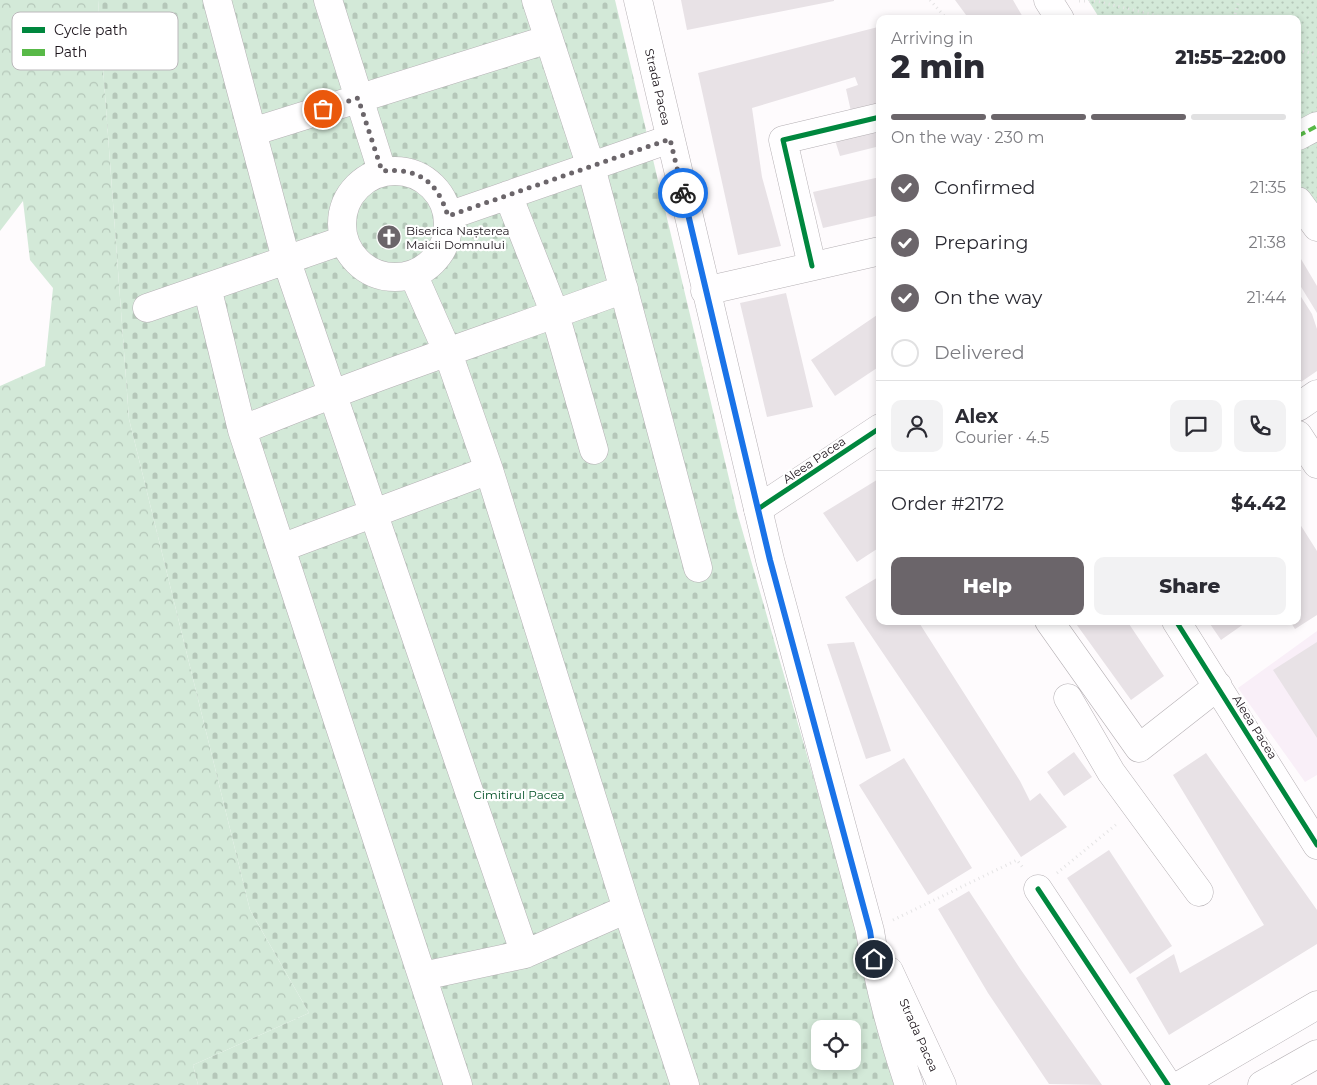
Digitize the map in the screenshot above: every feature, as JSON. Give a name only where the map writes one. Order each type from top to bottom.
[{"type":"main road","points":[[217,0],[286,259],[525,954]]},
{"type":"main road","points":[[328,0],[382,171]]},
{"type":"main road","points":[[536,0],[591,167],[698,568]]},
{"type":"main road","name":"Strada Pacea","points":[[638,0],[705,291],[798,670],[870,931],[876,972],[909,1085]]},
{"type":"main road","points":[[1048,0],[1057,15]]},
{"type":"main road","points":[[252,132],[549,39]]},
{"type":"main road","points":[[812,266],[783,140],[876,118]]},
{"type":"main road","points":[[1301,134],[1317,126]]},
{"type":"main road","points":[[448,216],[670,139]]},
{"type":"main road","points":[[399,170],[416,174],[432,184],[443,199],[448,216],[448,234],[441,252],[429,265],[413,274],[396,278],[379,275],[364,267],[351,255],[344,240],[341,222],[344,205],[353,190],[366,178],[382,171],[399,170]]},
{"type":"main road","points":[[508,195],[555,314],[594,450]]},
{"type":"main road","points":[[1301,205],[1317,227]]},
{"type":"main road","points":[[147,308],[344,240]]},
{"type":"main road","points":[[705,291],[876,252]]},
{"type":"main road","points":[[413,274],[448,353],[489,470],[626,909],[685,1085]]},
{"type":"main road","points":[[207,287],[242,430],[458,1085]]},
{"type":"main road","points":[[242,430],[332,392],[448,353],[624,289]]},
{"type":"main road","points":[[1301,405],[1317,394]]},
{"type":"main road","name":"Aleea Pacea","points":[[758,509],[876,431]]},
{"type":"main road","points":[[1301,440],[1317,464]]},
{"type":"main road","points":[[281,548],[489,470]]},
{"type":"main road","points":[[1053,625],[1139,748]]},
{"type":"main road","name":"Aleea Pacea","points":[[1179,625],[1317,845]]},
{"type":"main road","points":[[1111,772],[1218,686]]},
{"type":"main road","points":[[1068,698],[1111,772],[1199,892]]},
{"type":"main road","points":[[1038,888],[1168,1085]]},
{"type":"main road","points":[[423,976],[525,954],[626,909]]},
{"type":"main road","name":"Strada Pacea","points":[[870,931],[942,1085]]},
{"type":"main road","points":[[1180,1085],[1317,1005]]},
{"type":"main road","points":[[1262,1085],[1317,1054]]},
{"type":"path","points":[[930,0],[943,15]]},
{"type":"path","points":[[1048,0],[1096,1],[1154,15]]},
{"type":"path","points":[[1235,15],[1239,0]]},
{"type":"path","points":[[1301,51],[1317,55]]},
{"type":"path","points":[[870,931],[1017,860],[1038,888],[1118,824],[1117,816]]},
{"type":"shaded area","points":[[1317,631],[1317,775],[1305,782],[1238,688]]},
{"type":"green space","points":[[0,0],[98,0],[99,12],[12,12],[12,70],[103,70],[129,419],[250,910],[309,1013],[193,1065],[198,1085],[0,1085],[0,386],[45,366],[53,288],[30,260],[23,201],[0,231]]},
{"type":"green space","name":"Cimitirul Pacea","points":[[98,0],[615,0],[737,512],[902,1085],[198,1085],[193,1065],[309,1013],[250,910],[129,419],[103,70],[178,70],[178,12],[99,12]]},
{"type":"green space","points":[[1088,0],[1317,0],[1317,205],[1301,192],[1301,15],[1097,15]]},
{"type":"building","points":[[681,0],[834,0],[834,1],[687,30]]},
{"type":"building","points":[[955,0],[1013,0],[1022,15],[966,15]]},
{"type":"building","points":[[876,28],[876,109],[852,116],[846,89],[858,85],[855,77],[752,108],[762,177],[781,246],[738,255],[698,73]]},
{"type":"building","points":[[876,124],[876,147],[840,156],[834,137]]},
{"type":"building","points":[[876,178],[876,216],[823,228],[813,192]]},
{"type":"building","points":[[1301,259],[1317,286],[1317,313],[1301,287]]},
{"type":"building","points":[[786,293],[813,407],[767,417],[740,303]]},
{"type":"building","points":[[1301,297],[1312,314],[1317,329],[1317,371],[1301,382]]},
{"type":"building","points":[[876,316],[876,369],[835,396],[811,360]]},
{"type":"building","points":[[876,480],[876,550],[857,562],[823,513]]},
{"type":"building","points":[[1301,526],[1317,551],[1317,615],[1295,629],[1292,625],[1301,625]]},
{"type":"building","points":[[876,578],[876,625],[921,625],[1020,781],[1030,801],[1040,793],[1067,827],[1021,857],[845,597]]},
{"type":"building","points":[[1077,625],[1130,625],[1164,676],[1131,700]]},
{"type":"building","points":[[1211,625],[1242,625],[1221,640]]},
{"type":"building","points":[[854,642],[891,751],[866,759],[827,644]]},
{"type":"building","points":[[1317,642],[1317,738],[1273,670]]},
{"type":"building","points":[[1074,752],[1092,777],[1064,796],[1047,772]]},
{"type":"building","points":[[1206,753],[1317,910],[1317,944],[1169,1035],[1136,978],[1174,954],[1180,973],[1264,925],[1173,775]]},
{"type":"building","points":[[904,758],[972,868],[928,895],[859,785]]},
{"type":"building","points":[[1109,850],[1172,946],[1130,974],[1067,878]]},
{"type":"building","points":[[969,891],[1021,970],[1102,1085],[1049,1084],[988,993],[938,909]]},
{"type":"marked path","points":[[1301,134],[1317,126]]},
{"type":"cycle path","points":[[812,266],[783,140],[876,118]]},
{"type":"cycle path","points":[[758,509],[876,431]]},
{"type":"cycle path","points":[[1179,625],[1317,845]]},
{"type":"cycle path","points":[[1038,889],[1168,1085]]},
{"type":"way so far","points":[[323,109],[358,98],[382,171],[399,170],[416,174],[432,184],[443,199],[448,216],[670,139],[683,193]]},
{"type":"place","name":"Biserica Nașterea Maicii Domnului","points":[[389,237]]},
{"type":"route","points":[[683,193],[770,560],[798,670],[870,931],[874,959]]}]
